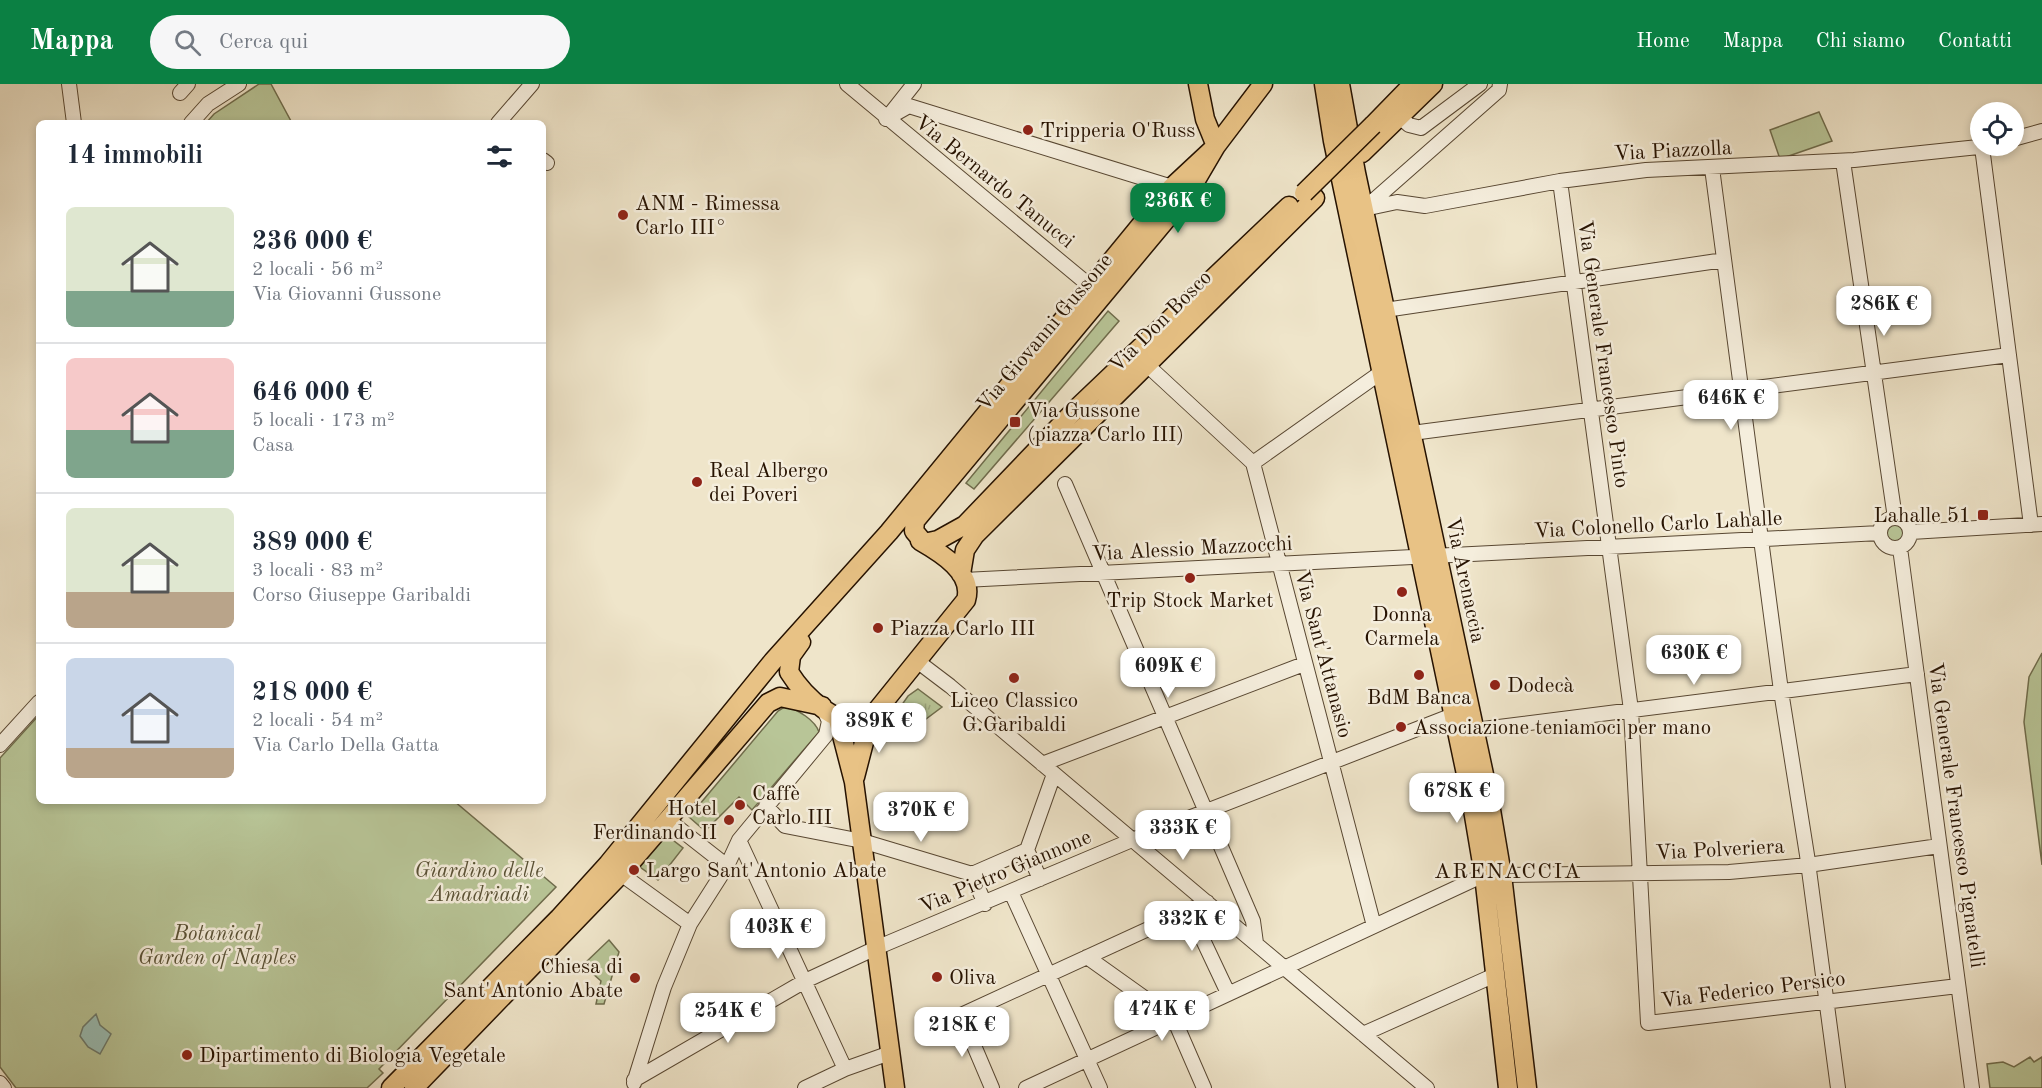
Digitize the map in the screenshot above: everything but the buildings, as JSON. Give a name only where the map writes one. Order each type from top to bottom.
[{"type":"main road","points":[[1198,84],[1205,119],[1216,146]]},
{"type":"main road","name":"Via Giovanni Gussone","points":[[889,532],[1096,291],[1189,192],[1216,146],[1263,84]]},
{"type":"main road","name":"Via Arenaccia","points":[[1324,84],[1383,370],[1475,730],[1493,875],[1527,1088]]},
{"type":"main road","name":"Via Arenaccia","points":[[1340,84],[1412,433],[1453,715],[1493,875],[1495,975],[1508,1088]]},
{"type":"main road","name":"Via Don Bosco","points":[[924,543],[945,537],[965,525],[1086,400],[1309,195],[1362,153],[1395,112],[1413,84]]},
{"type":"main road","name":"Via Don Bosco","points":[[963,577],[965,550],[975,535],[1147,365],[1309,195],[1372,124],[1395,112],[1433,84]]},
{"type":"main road","name":"Via Giovanni Gussone","points":[[924,543],[914,531],[915,521],[1096,291],[1172,187],[1216,146]]},
{"type":"main road","points":[[414,1088],[614,870],[652,808],[773,661],[889,532],[897,532],[924,543],[954,565],[969,591],[966,600],[870,718],[854,782]]},
{"type":"main road","points":[[812,620],[791,656],[789,672],[805,693],[837,716],[851,722],[861,722],[870,718]]},
{"type":"main road","points":[[391,1088],[559,918],[667,819],[774,698],[822,706]]},
{"type":"main road","points":[[837,716],[854,782],[895,1088]]},
{"type":"street","points":[[69,84],[74,120]]},
{"type":"street","points":[[194,120],[208,104],[239,84]]},
{"type":"street","points":[[499,120],[510,111],[532,84]]},
{"type":"street","name":"Via Bernardo Tanucci","points":[[847,84],[886,119],[1096,291]]},
{"type":"street","points":[[886,119],[914,84]]},
{"type":"street","points":[[1395,112],[1409,125],[1421,128],[1480,84]]},
{"type":"street","points":[[1364,209],[1499,90],[1500,84]]},
{"type":"street","points":[[886,119],[909,106],[1172,187]]},
{"type":"street","points":[[2024,136],[2042,131]]},
{"type":"street","name":"Via Piazzolla","points":[[1364,209],[1397,202],[1425,206],[1560,181],[1646,170],[1842,161],[1970,148]]},
{"type":"street","points":[[1911,532],[2036,524],[2008,355],[1986,156]]},
{"type":"street","points":[[1842,161],[1895,518]]},
{"type":"street","points":[[1712,168],[1781,691],[1808,865],[1838,1088]]},
{"type":"street","name":"Via Generale Francesco Pinto","points":[[1560,181],[1631,710]]},
{"type":"street","points":[[1385,310],[1724,260]]},
{"type":"street","points":[[1412,433],[2008,355]]},
{"type":"street","points":[[1147,365],[1253,463],[1383,370]]},
{"type":"street","name":"Via Sant'Attanasio","points":[[1253,463],[1374,926]]},
{"type":"street","points":[[1065,484],[1253,921],[1256,943]]},
{"type":"street","points":[[1895,518],[1907,523],[1911,532],[1908,543],[1900,548],[1890,548],[1884,544],[1880,533],[1883,524],[1895,518]]},
{"type":"street","name":"Via Colonello Carlo Lahalle","points":[[1430,557],[1880,533]]},
{"type":"street","name":"Via Generale Francesco Pignatelli","points":[[1900,548],[1971,1088]]},
{"type":"street","name":"Via Alessio Mazzocchi","points":[[963,577],[1103,573],[1430,557]]},
{"type":"street","points":[[916,661],[1427,1088]]},
{"type":"street","points":[[1042,764],[1304,664]]},
{"type":"street","points":[[1475,730],[1917,674]]},
{"type":"street","points":[[0,745],[36,705]]},
{"type":"street","points":[[633,1084],[663,987],[690,924],[727,866],[738,840],[826,735],[829,721],[822,706]]},
{"type":"street","name":"Via Federico Persico","points":[[1631,710],[1648,1023],[1958,986]]},
{"type":"street","name":"Via Pietro Giannone","points":[[633,1084],[806,981],[876,948],[1132,840],[1453,715]]},
{"type":"street","points":[[1040,879],[1027,850],[1054,774]]},
{"type":"street","points":[[766,806],[785,826],[862,841],[972,874],[1027,850]]},
{"type":"street","points":[[667,819],[727,866]]},
{"type":"street","points":[[738,840],[806,981],[845,1069]]},
{"type":"street","name":"Via Polveriera","points":[[1493,875],[1729,872],[1808,865],[1940,846]]},
{"type":"street","points":[[614,870],[690,924]]},
{"type":"street","points":[[972,874],[985,903]]},
{"type":"street","points":[[1026,1088],[1284,967],[1493,875]]},
{"type":"street","points":[[1011,892],[1100,1088]]},
{"type":"street","points":[[992,1088],[960,1015],[1207,902]]},
{"type":"street","points":[[1207,902],[1203,940],[1228,993]]},
{"type":"street","points":[[1087,957],[1174,1018],[1204,1088]]},
{"type":"street","points":[[1363,1034],[1495,975]]},
{"type":"street","points":[[805,1088],[845,1069],[890,1053]]},
{"type":"street","points":[[0,1083],[4,1088]]},
{"type":"green space","points":[[259,84],[271,84],[290,120],[209,120]]},
{"type":"green space","points":[[1819,112],[1832,141],[1780,159],[1770,130]]},
{"type":"green space","points":[[1108,311],[1119,321],[974,489],[966,483]]},
{"type":"green space","points":[[1895,523],[1902,526],[1905,533],[1902,540],[1895,543],[1888,540],[1885,533],[1888,526]]},
{"type":"green space","points":[[2042,653],[2042,865],[2024,722],[2029,677]]},
{"type":"green space","points":[[918,689],[942,707],[902,737],[883,732],[908,696]]},
{"type":"green space","points":[[786,706],[806,716],[819,732],[752,810],[739,797],[705,831],[689,817],[778,711]]},
{"type":"green space","name":"Botanical Garden of Naples","points":[[36,718],[36,804],[458,804],[556,887],[379,1069],[383,1073],[367,1088],[16,1088],[0,1067],[0,758]]},
{"type":"green space","points":[[665,834],[683,848],[658,880],[640,867]]},
{"type":"green space","points":[[609,940],[619,952],[604,1004],[596,1004],[601,981],[583,965]]},
{"type":"green space","points":[[2030,1057],[2034,1062],[2042,1057],[2042,1088],[1990,1088],[1987,1064],[2003,1062],[2014,1067]]},
{"type":"water","points":[[96,1014],[100,1025],[111,1034],[100,1054],[88,1047],[80,1036],[83,1027]]},
{"type":"place","name":"Tripperia O'Russ","points":[[1028,130]]},
{"type":"place","name":"ANM - Rimessa Carlo III°","points":[[623,215]]},
{"type":"place","name":"Via Gussone (piazza Carlo III)","points":[[1015,422]]},
{"type":"place","name":"Real Albergo dei Poveri","points":[[697,482]]},
{"type":"place","name":"Lahalle 51","points":[[1983,515]]},
{"type":"place","name":"Trip Stock Market","points":[[1190,578]]},
{"type":"place","name":"Donna Carmela","points":[[1402,592]]},
{"type":"place","name":"Piazza Carlo III","points":[[878,628]]},
{"type":"place","name":"BdM Banca","points":[[1419,675]]},
{"type":"place","name":"Liceo Classico G.Garibaldi","points":[[1014,678]]},
{"type":"place","name":"Dodecà","points":[[1495,685]]},
{"type":"place","name":"Associazione teniamoci per mano","points":[[1401,727]]},
{"type":"place","name":"Caffè Carlo III","points":[[740,805]]},
{"type":"place","name":"Hotel Ferdinando II","points":[[729,820]]},
{"type":"place","name":"Largo Sant'Antonio Abate","points":[[634,870]]},
{"type":"place","name":"Oliva","points":[[937,977]]},
{"type":"place","name":"Chiesa di Sant'Antonio Abate","points":[[635,978]]},
{"type":"place","name":"Dipartimento di Biologia Vegetale","points":[[187,1055]]},
{"type":"district","name":"ARENACCIA","points":[[1508,870]]},
{"type":"park label","name":"Giardino delle Amadriadi","points":[[479,882]]}]
